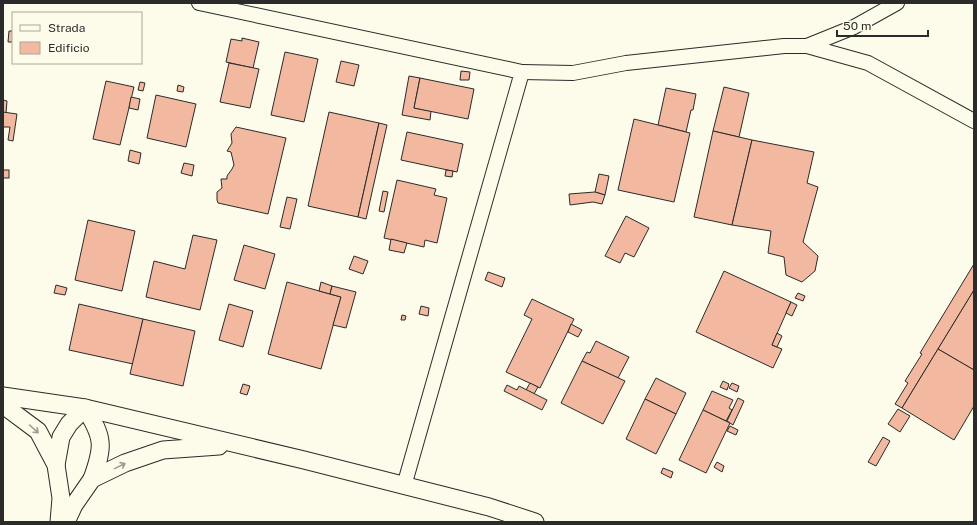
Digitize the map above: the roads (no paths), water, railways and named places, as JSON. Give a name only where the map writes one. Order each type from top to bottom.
[{"type":"main road","points":[[3,396],[84,408],[304,460],[489,508],[535,522]]},
{"type":"main road","points":[[3,405],[38,431],[56,465]]},
{"type":"main road","points":[[59,522],[61,498],[56,465],[61,437],[69,424],[84,408]]},
{"type":"main road","points":[[66,522],[74,504],[92,479],[100,458],[101,440],[95,424],[84,408]]},
{"type":"main road","points":[[92,479],[125,463],[163,450],[234,444]]},
{"type":"street","points":[[200,3],[522,72],[573,73],[626,63],[784,46],[806,46],[868,63],[974,121]]},
{"type":"street","points":[[806,46],[854,27],[897,3]]},
{"type":"street","points":[[404,486],[522,72]]}]
